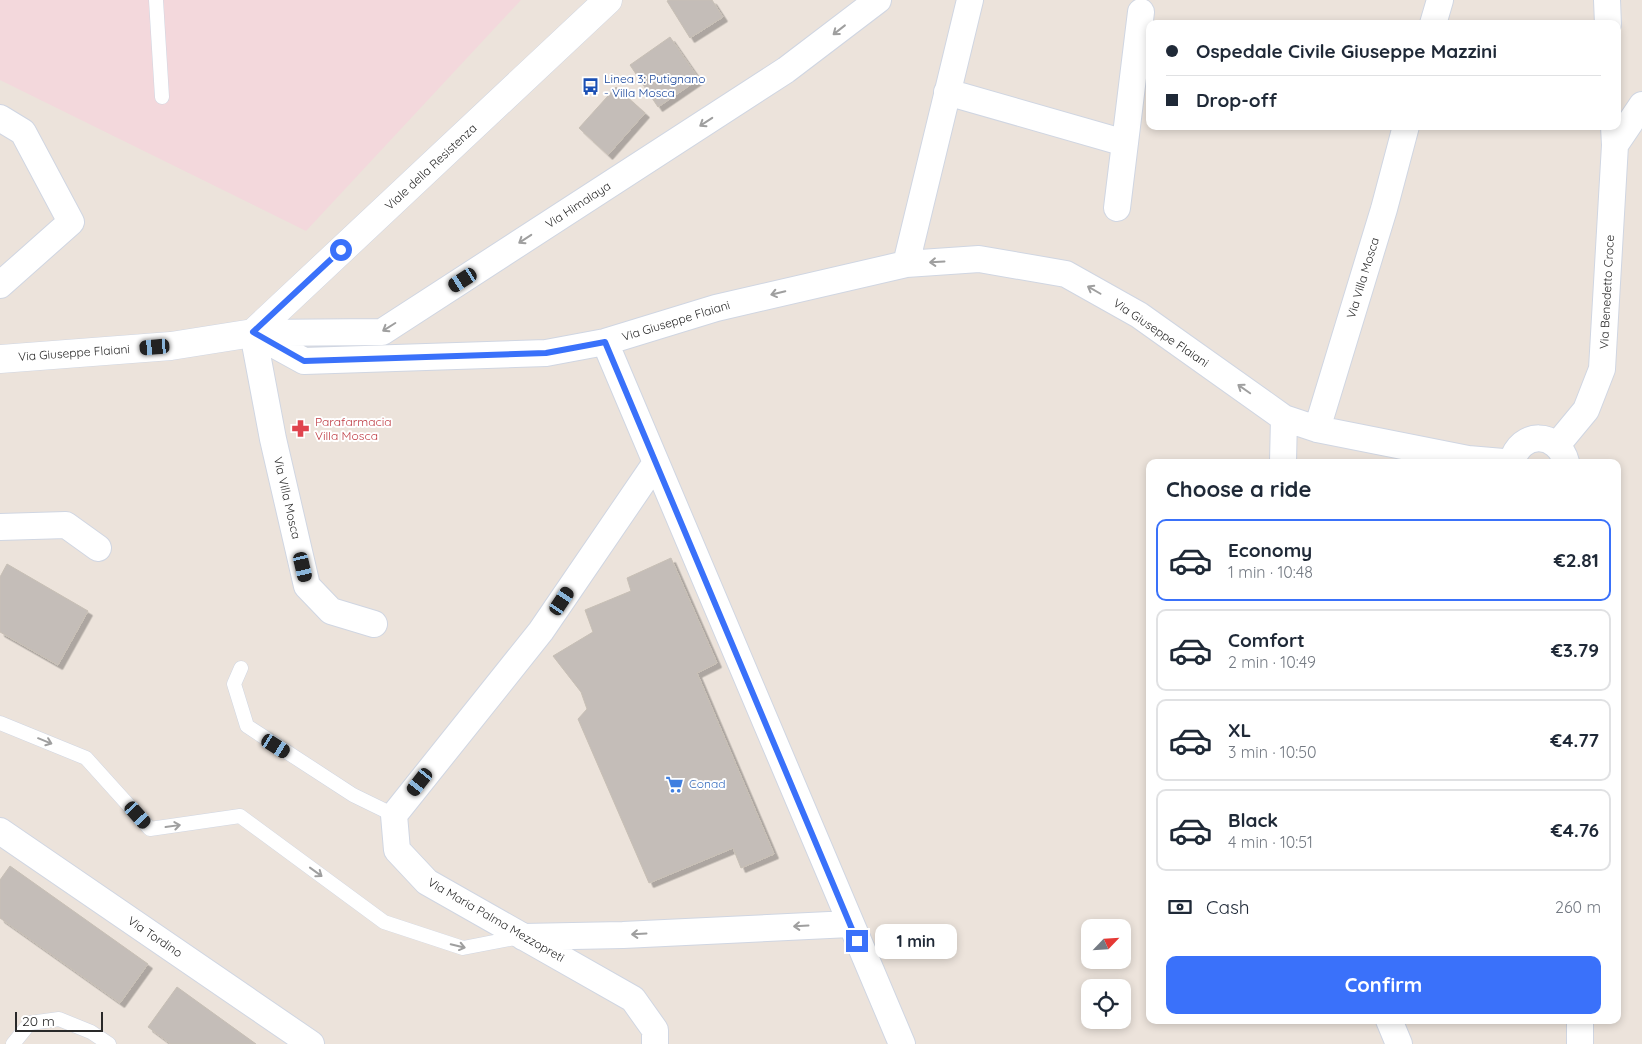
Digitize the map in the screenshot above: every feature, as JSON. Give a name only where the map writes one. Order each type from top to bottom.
[{"type":"street","name":"Viale della Resistenza","points":[[253,332],[606,0]]},
{"type":"street","name":"Via Himalaya","points":[[253,332],[382,332],[786,70],[878,0]]},
{"type":"street","points":[[906,264],[970,0]]},
{"type":"street","points":[[1434,20],[1440,0]]},
{"type":"street","points":[[1607,0],[1608,20]]},
{"type":"street","points":[[1117,208],[1141,12]]},
{"type":"street","points":[[947,92],[1125,144]]},
{"type":"street","points":[[1621,128],[1642,105]]},
{"type":"street","points":[[0,118],[23,132],[71,222],[0,285]]},
{"type":"street","name":"Via Villa Mosca","points":[[1317,429],[1384,209],[1405,130]]},
{"type":"street","name":"Via Benedetto Croce","points":[[1561,454],[1586,410],[1602,368],[1615,135]]},
{"type":"street","name":"Via Giuseppe Flaiani","points":[[0,359],[171,346],[253,332],[304,361],[546,353],[605,342],[716,308],[906,264],[979,260],[1066,274],[1139,315],[1284,418]]},
{"type":"street","name":"Via Villa Mosca","points":[[253,332],[273,439],[307,586],[331,611],[374,624]]},
{"type":"street","points":[[605,342],[902,1044]]},
{"type":"street","points":[[1283,459],[1284,418],[1317,429],[1468,459]]},
{"type":"street","points":[[1513,459],[1518,448],[1525,442],[1542,438],[1561,454]]},
{"type":"street","points":[[394,815],[541,631],[655,464]]},
{"type":"street","points":[[0,527],[66,525],[98,548]]},
{"type":"street","name":"Via Maria Palma Mezzopreti","points":[[394,815],[398,850],[427,882],[633,999],[655,1030],[654,1044]]},
{"type":"street","name":"Via Tordino","points":[[0,831],[311,1044]]},
{"type":"street","points":[[522,937],[623,935],[850,924]]},
{"type":"street","points":[[1390,1024],[1398,1044]]},
{"type":"street","points":[[1580,1024],[1580,1044]]},
{"type":"lane","points":[[156,0],[162,97]]},
{"type":"lane","points":[[241,668],[234,684],[247,726],[353,795],[394,815]]},
{"type":"lane","points":[[0,723],[86,758],[150,829],[240,816],[384,922],[463,948],[522,937]]},
{"type":"lane","points":[[13,1044],[30,1023],[59,1019],[91,1032],[109,1044]]},
{"type":"shaded area","points":[[0,0],[521,0],[306,231],[0,80]]},
{"type":"building","points":[[712,0],[723,17],[690,38],[667,1]]},
{"type":"building","points":[[670,37],[699,79],[658,107],[630,65]]},
{"type":"building","points":[[616,87],[645,113],[608,155],[579,128]]},
{"type":"building","name":"Conad","points":[[671,558],[717,663],[697,673],[774,854],[741,868],[733,848],[649,883],[578,719],[587,709],[581,692],[553,656],[593,632],[585,610],[631,591],[627,578]]},
{"type":"building","points":[[7,564],[88,611],[58,665],[0,632],[0,577]]},
{"type":"building","points":[[10,866],[148,964],[120,1003],[0,918],[0,880]]},
{"type":"building","points":[[177,987],[256,1044],[171,1044],[148,1027]]},
{"type":"place","name":"Linea 3: Putignano - Villa Mosca","points":[[590,86]]},
{"type":"place","name":"Parafarmacia Villa Mosca","points":[[301,429]]},
{"type":"place","name":"Conad","points":[[675,784]]},
{"type":"route","points":[[341,250],[253,332],[304,361],[546,353],[605,342],[857,941]]}]
